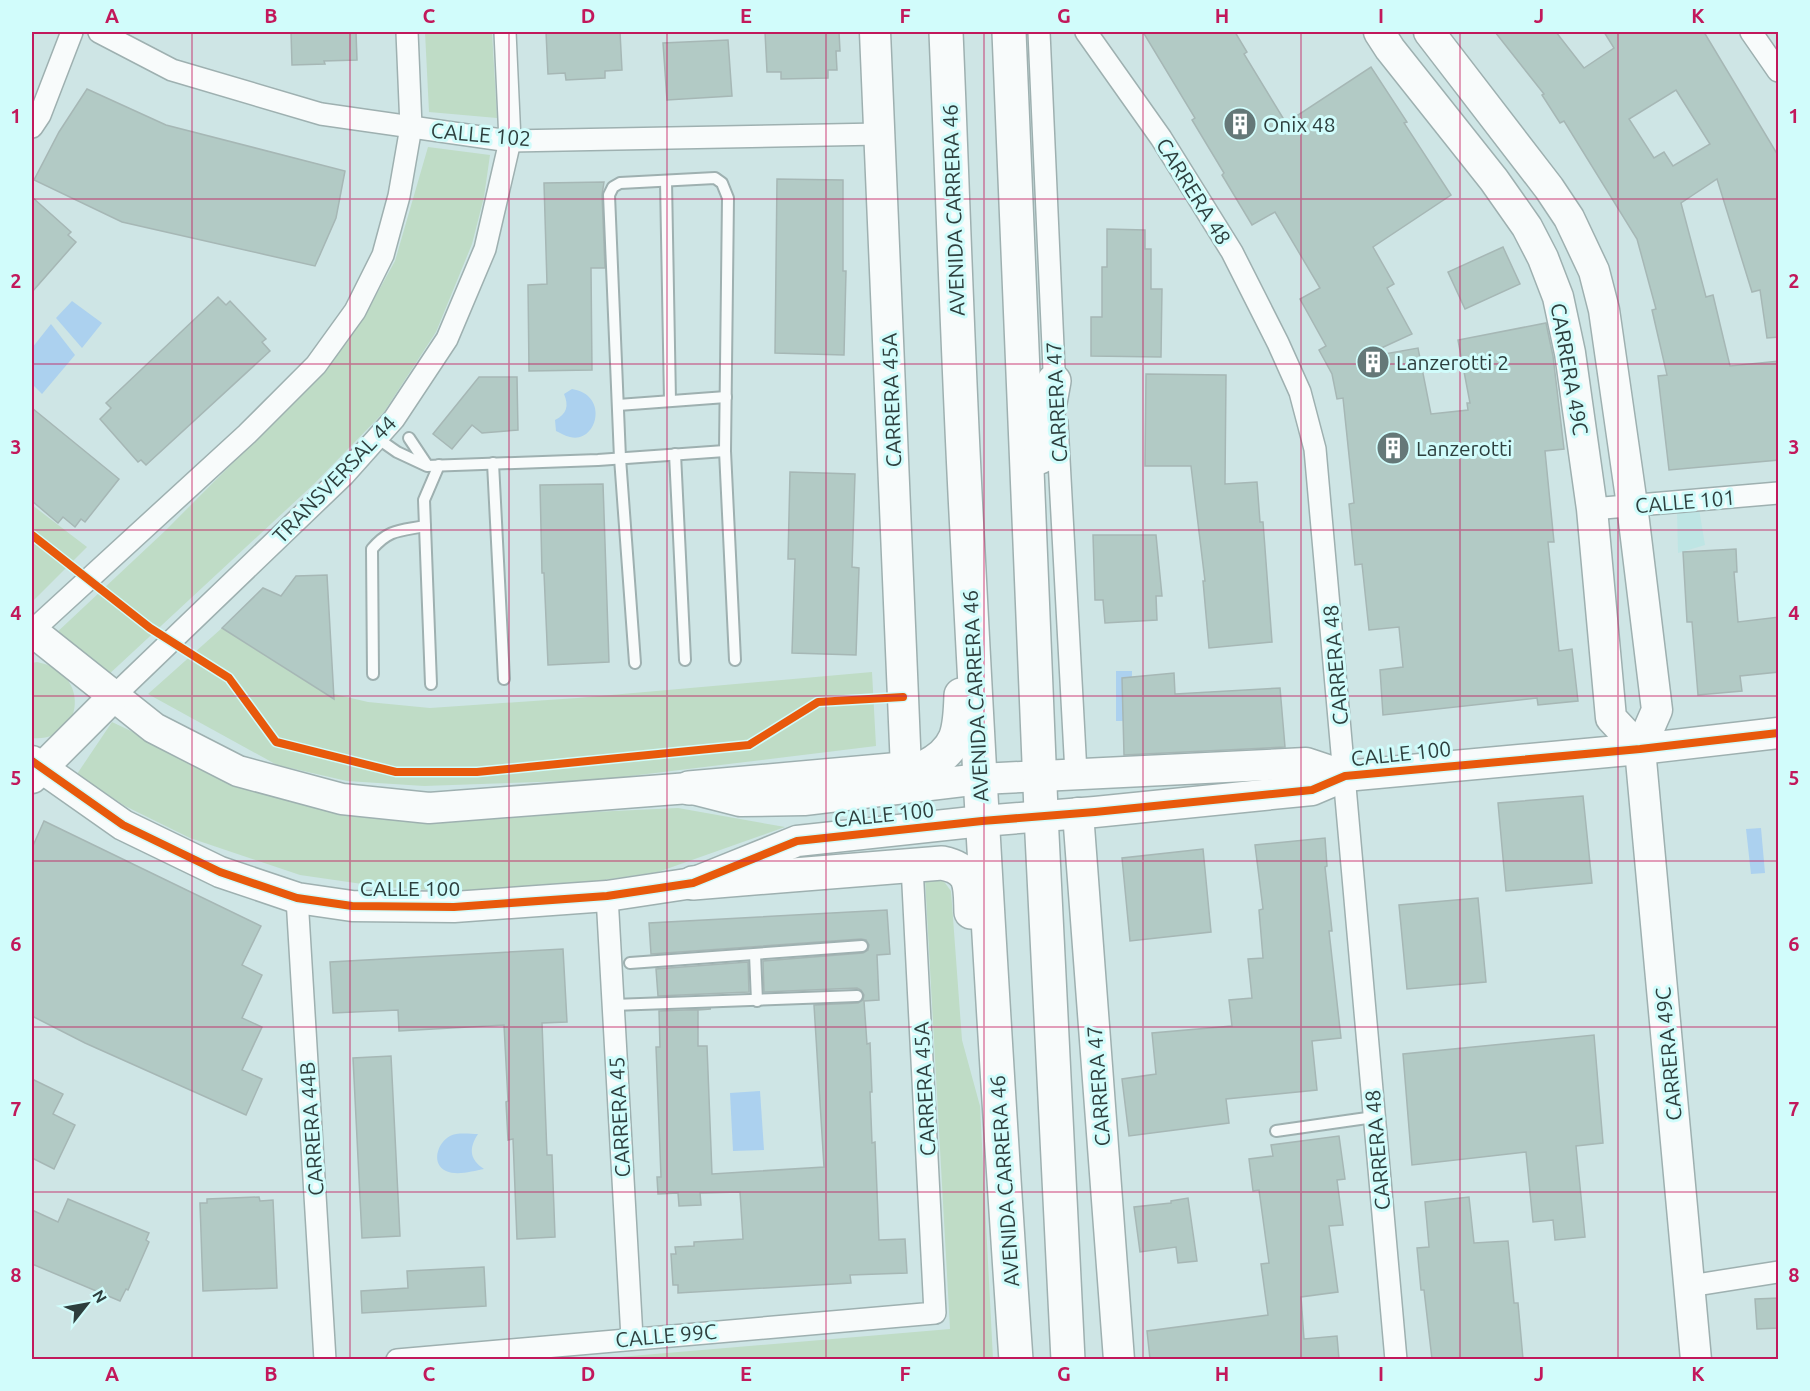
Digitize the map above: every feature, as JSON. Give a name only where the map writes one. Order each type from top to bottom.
[{"type":"main road","name":"AVENIDA CARRERA 46","points":[[946,32],[966,530],[998,1095],[1016,1359]]},
{"type":"main road","points":[[1009,32],[1041,817],[1068,1359]]},
{"type":"main road","points":[[1029,512],[1054,381]]},
{"type":"main road","points":[[688,788],[925,767],[941,759],[951,748],[957,733],[961,670],[954,544],[966,530]]},
{"type":"main road","points":[[693,883],[942,863],[955,866],[963,871],[970,882],[980,1056],[998,1095]]},
{"type":"street","points":[[32,127],[40,115],[72,32]]},
{"type":"street","name":"CALLE 102","points":[[99,32],[172,70],[321,114],[510,141],[880,134]]},
{"type":"street","points":[[32,631],[247,434],[316,365],[355,311],[383,255],[399,196],[411,127],[407,32]]},
{"type":"street","name":"TRANSVERSAL 44","points":[[35,770],[344,475],[394,419],[447,339],[485,249],[510,141],[505,32]]},
{"type":"street","name":"CARRERA 45A","points":[[875,32],[906,769]]},
{"type":"street","name":"CARRERA 47","points":[[1039,32],[1054,381],[1076,773]]},
{"type":"street","name":"CARRERA 48","points":[[1086,32],[1161,138],[1232,252],[1300,392],[1315,449],[1396,1359]]},
{"type":"street","name":"CARRERA 49C","points":[[1379,32],[1527,227],[1543,258],[1558,297],[1570,353],[1592,509],[1611,718],[1640,749]]},
{"type":"street","name":"CARRERA 49C","points":[[1429,32],[1526,160],[1550,188],[1582,243],[1604,309],[1632,505],[1657,710],[1640,749],[1696,1359]]},
{"type":"street","points":[[1751,32],[1779,71]]},
{"type":"street","name":"CALLE 101","points":[[1592,509],[1779,493]]},
{"type":"street","name":"CALLE 100","points":[[32,631],[154,728],[238,771],[342,799],[429,808],[688,788],[740,801],[804,800],[980,778],[1306,763],[1345,776]]},
{"type":"street","name":"CALLE 100","points":[[35,770],[123,825],[220,872],[297,898],[352,906],[454,907],[607,896],[693,883],[796,841],[1312,790],[1345,776],[1779,734]]},
{"type":"street","name":"CARRERA 47","points":[[1078,813],[1119,1359]]},
{"type":"street","name":"CARRERA 45A","points":[[912,866],[935,1313]]},
{"type":"street","name":"CARRERA 45","points":[[607,896],[632,1338]]},
{"type":"street","name":"CARRERA 44B","points":[[297,898],[325,1359]]},
{"type":"street","points":[[1690,1287],[1779,1272]]},
{"type":"street","name":"CALLE 99C","points":[[397,1359],[935,1313]]},
{"type":"lane","points":[[635,663],[620,458],[609,195],[613,187],[620,183],[715,178],[722,183],[728,198],[725,451],[735,660]]},
{"type":"lane","points":[[666,180],[670,401]]},
{"type":"lane","points":[[618,405],[726,397]]},
{"type":"lane","points":[[377,438],[398,452],[433,465],[620,458],[725,451]]},
{"type":"lane","points":[[410,438],[433,465]]},
{"type":"lane","points":[[675,454],[685,660]]},
{"type":"lane","points":[[493,463],[504,679]]},
{"type":"lane","points":[[431,684],[424,500],[433,465]]},
{"type":"lane","points":[[373,674],[372,549],[383,536],[389,533],[425,526]]},
{"type":"lane","points":[[630,963],[862,946]]},
{"type":"lane","points":[[756,954],[757,1001]]},
{"type":"lane","points":[[613,1005],[857,996]]},
{"type":"lane","points":[[1276,1131],[1374,1117]]},
{"type":"shaded area","points":[[72,301],[102,323],[82,348],[56,318]]},
{"type":"shaded area","points":[[51,324],[75,355],[42,394],[32,384],[32,348]]},
{"type":"shaded area","points":[[572,389],[584,393],[592,400],[595,409],[593,426],[579,437],[568,437],[556,431],[555,420],[566,409],[564,394]]},
{"type":"shaded area","points":[[1699,509],[1705,545],[1678,553],[1677,510]]},
{"type":"shaded area","points":[[1116,671],[1132,671],[1131,721],[1116,721]]},
{"type":"shaded area","points":[[1761,828],[1765,873],[1751,874],[1746,829]]},
{"type":"shaded area","points":[[760,1091],[764,1150],[733,1151],[730,1093]]},
{"type":"shaded area","points":[[456,1134],[478,1134],[472,1153],[475,1161],[484,1169],[455,1173],[441,1168],[438,1164],[437,1153],[445,1139]]},
{"type":"green space","points":[[425,32],[492,32],[497,118],[429,112]]},
{"type":"green space","points":[[428,147],[490,155],[484,197],[472,244],[436,332],[384,412],[314,484],[106,677],[53,636],[166,530],[330,365],[364,317],[395,261]]},
{"type":"green space","points":[[32,505],[87,547],[32,602]]},
{"type":"green space","points":[[222,628],[321,691],[368,702],[430,708],[577,698],[872,672],[876,746],[598,780],[424,786],[347,781],[277,765],[148,694]]},
{"type":"green space","points":[[37,662],[55,669],[67,679],[73,692],[75,706],[71,719],[62,730],[49,737],[32,738],[32,663]]},
{"type":"green space","points":[[112,722],[234,780],[339,810],[405,821],[678,808],[785,827],[658,872],[597,881],[462,892],[383,887],[300,875],[190,838],[125,806],[77,774]]},
{"type":"green space","points":[[925,878],[941,879],[951,891],[962,1040],[980,1106],[993,1359],[584,1360],[950,1329]]},
{"type":"building","points":[[291,32],[356,32],[357,60],[292,65]]},
{"type":"building","points":[[546,32],[620,32],[622,70],[605,71],[605,78],[566,80],[565,73],[548,74]]},
{"type":"building","points":[[765,32],[839,32],[840,51],[836,51],[837,70],[828,70],[828,78],[781,79],[781,72],[767,72]]},
{"type":"building","points":[[1143,32],[1235,32],[1247,52],[1244,54],[1286,123],[1371,67],[1451,195],[1373,247],[1394,284],[1387,288],[1412,334],[1377,350],[1379,355],[1418,348],[1431,414],[1468,410],[1467,403],[1470,403],[1458,340],[1546,323],[1553,356],[1564,449],[1545,451],[1554,542],[1548,542],[1559,651],[1572,649],[1578,701],[1538,705],[1537,698],[1383,715],[1380,670],[1403,667],[1399,627],[1369,630],[1362,564],[1355,565],[1349,504],[1354,503],[1343,398],[1337,399],[1332,374],[1319,350],[1326,346],[1300,299],[1320,288],[1275,212],[1252,225],[1192,120],[1195,118]]},
{"type":"building","points":[[1495,32],[1556,32],[1584,68],[1614,48],[1604,32],[1704,32],[1779,157],[1779,337],[1767,338],[1760,290],[1752,292],[1717,179],[1681,203],[1706,297],[1713,295],[1730,366],[1779,361],[1779,460],[1669,470],[1658,376],[1667,375],[1652,310],[1656,309],[1637,239],[1564,121],[1560,123],[1542,95],[1544,94]],"holes":[[[1676,90],[1710,144],[1673,166],[1664,152],[1654,158],[1629,119]]]},
{"type":"building","points":[[728,40],[732,96],[667,100],[663,43]]},
{"type":"building","points":[[87,89],[166,125],[345,171],[336,218],[315,266],[122,222],[34,180],[59,132]]},
{"type":"building","points":[[777,179],[843,180],[843,271],[846,271],[844,355],[775,353]]},
{"type":"building","points":[[604,182],[602,195],[605,268],[591,268],[592,370],[529,371],[528,285],[547,284],[544,183]]},
{"type":"building","points":[[32,197],[71,232],[68,235],[76,242],[32,292]]},
{"type":"building","points":[[1107,229],[1145,230],[1145,249],[1151,249],[1151,289],[1162,289],[1161,357],[1091,356],[1091,317],[1102,317],[1102,267],[1107,267]]},
{"type":"building","points":[[1503,247],[1520,284],[1465,309],[1448,272]]},
{"type":"building","points":[[218,297],[226,305],[230,301],[266,339],[262,342],[270,351],[146,465],[141,460],[138,462],[100,419],[111,408],[106,403]]},
{"type":"building","points":[[1146,374],[1226,375],[1225,484],[1257,482],[1260,522],[1263,522],[1272,642],[1209,648],[1203,581],[1205,581],[1191,466],[1145,466]]},
{"type":"building","points":[[479,377],[517,377],[518,430],[482,433],[472,425],[452,449],[433,434]]},
{"type":"building","points":[[32,408],[119,479],[85,522],[81,519],[75,527],[63,517],[58,523],[32,501]]},
{"type":"building","points":[[790,472],[855,474],[852,567],[859,568],[856,655],[792,653],[795,559],[788,559]]},
{"type":"building","points":[[603,484],[609,662],[548,665],[544,573],[542,573],[540,485]]},
{"type":"building","points":[[1093,535],[1156,535],[1162,596],[1156,596],[1157,620],[1105,623],[1103,600],[1095,600]]},
{"type":"building","points":[[1736,549],[1737,572],[1734,572],[1738,622],[1779,617],[1779,672],[1740,676],[1742,691],[1698,695],[1692,622],[1687,622],[1683,552]]},
{"type":"building","points":[[327,575],[334,699],[222,628],[263,588],[281,596],[296,576]]},
{"type":"building","points":[[1174,673],[1175,694],[1280,688],[1285,747],[1124,755],[1122,678]]},
{"type":"building","points":[[1583,796],[1592,883],[1506,891],[1498,803]]},
{"type":"building","points":[[44,821],[261,926],[242,965],[262,975],[242,1018],[262,1027],[242,1070],[262,1079],[246,1115],[85,1043],[32,1016],[32,848]]},
{"type":"building","points":[[1325,838],[1327,866],[1325,867],[1332,931],[1329,931],[1341,1038],[1312,1041],[1317,1090],[1226,1099],[1229,1123],[1129,1136],[1122,1079],[1156,1074],[1152,1033],[1232,1026],[1229,1000],[1252,998],[1248,959],[1263,958],[1259,910],[1263,909],[1255,845]]},
{"type":"building","points":[[1203,849],[1211,932],[1130,941],[1122,858]]},
{"type":"building","points":[[1478,898],[1486,982],[1407,989],[1399,905]]},
{"type":"building","points":[[887,910],[890,954],[877,955],[879,1000],[864,1001],[867,1044],[870,1043],[872,1143],[875,1142],[879,1240],[905,1239],[907,1273],[850,1275],[851,1283],[678,1293],[678,1285],[673,1285],[671,1254],[676,1254],[675,1247],[694,1246],[694,1242],[743,1239],[740,1192],[700,1193],[701,1205],[679,1206],[678,1193],[658,1194],[657,1177],[661,1177],[656,1047],[660,1047],[659,1011],[711,1009],[698,1010],[698,1046],[707,1046],[712,1174],[824,1167],[814,1005],[858,1003],[863,1000],[864,995],[857,988],[764,992],[763,961],[863,953],[868,950],[869,945],[866,940],[861,939],[651,954],[649,923]]},
{"type":"building","points":[[563,949],[567,1022],[542,1023],[547,1155],[552,1155],[555,1237],[517,1239],[513,1139],[508,1140],[504,1025],[399,1031],[398,1010],[333,1013],[330,962]]},
{"type":"building","points":[[748,962],[749,992],[658,996],[656,969]]},
{"type":"building","points":[[1594,1035],[1603,1143],[1576,1146],[1585,1237],[1555,1240],[1553,1220],[1533,1222],[1526,1152],[1412,1165],[1403,1054]]},
{"type":"building","points":[[391,1056],[400,1236],[362,1238],[353,1058]]},
{"type":"building","points":[[32,1079],[63,1094],[53,1114],[75,1125],[54,1169],[32,1158]]},
{"type":"building","points":[[1339,1136],[1345,1179],[1337,1180],[1343,1225],[1329,1226],[1338,1292],[1301,1297],[1304,1339],[1337,1336],[1339,1359],[1150,1359],[1147,1331],[1268,1315],[1261,1264],[1269,1263],[1259,1190],[1253,1191],[1249,1159],[1273,1156],[1271,1145]]},
{"type":"building","points":[[259,1197],[260,1201],[273,1200],[277,1288],[203,1291],[200,1203],[207,1203],[207,1199]]},
{"type":"building","points":[[1469,1197],[1474,1243],[1508,1241],[1514,1303],[1518,1303],[1523,1359],[1432,1359],[1417,1248],[1429,1247],[1425,1202]]},
{"type":"building","points":[[1188,1198],[1197,1261],[1178,1263],[1176,1247],[1140,1252],[1134,1207],[1171,1203],[1171,1201]]},
{"type":"building","points":[[68,1199],[149,1233],[146,1240],[149,1242],[128,1290],[126,1289],[120,1301],[32,1264],[32,1210],[58,1222]]},
{"type":"building","points":[[484,1267],[486,1306],[362,1313],[361,1291],[408,1288],[407,1271]]},
{"type":"building","points":[[1779,1298],[1779,1328],[1757,1329],[1755,1299]]},
{"type":"cycle path","points":[[32,535],[150,628],[229,678],[276,742],[396,772],[477,772],[749,745],[818,702],[903,697]]},
{"type":"cycle path","points":[[32,761],[123,825],[220,872],[297,898],[352,906],[454,907],[607,896],[693,883],[797,841],[1312,790],[1345,776],[1640,749],[1778,733]]},
{"type":"place","name":"Onix 48","points":[[1240,124]]},
{"type":"place","name":"Lanzerotti 2","points":[[1373,362]]},
{"type":"place","name":"Lanzerotti","points":[[1393,448]]}]
